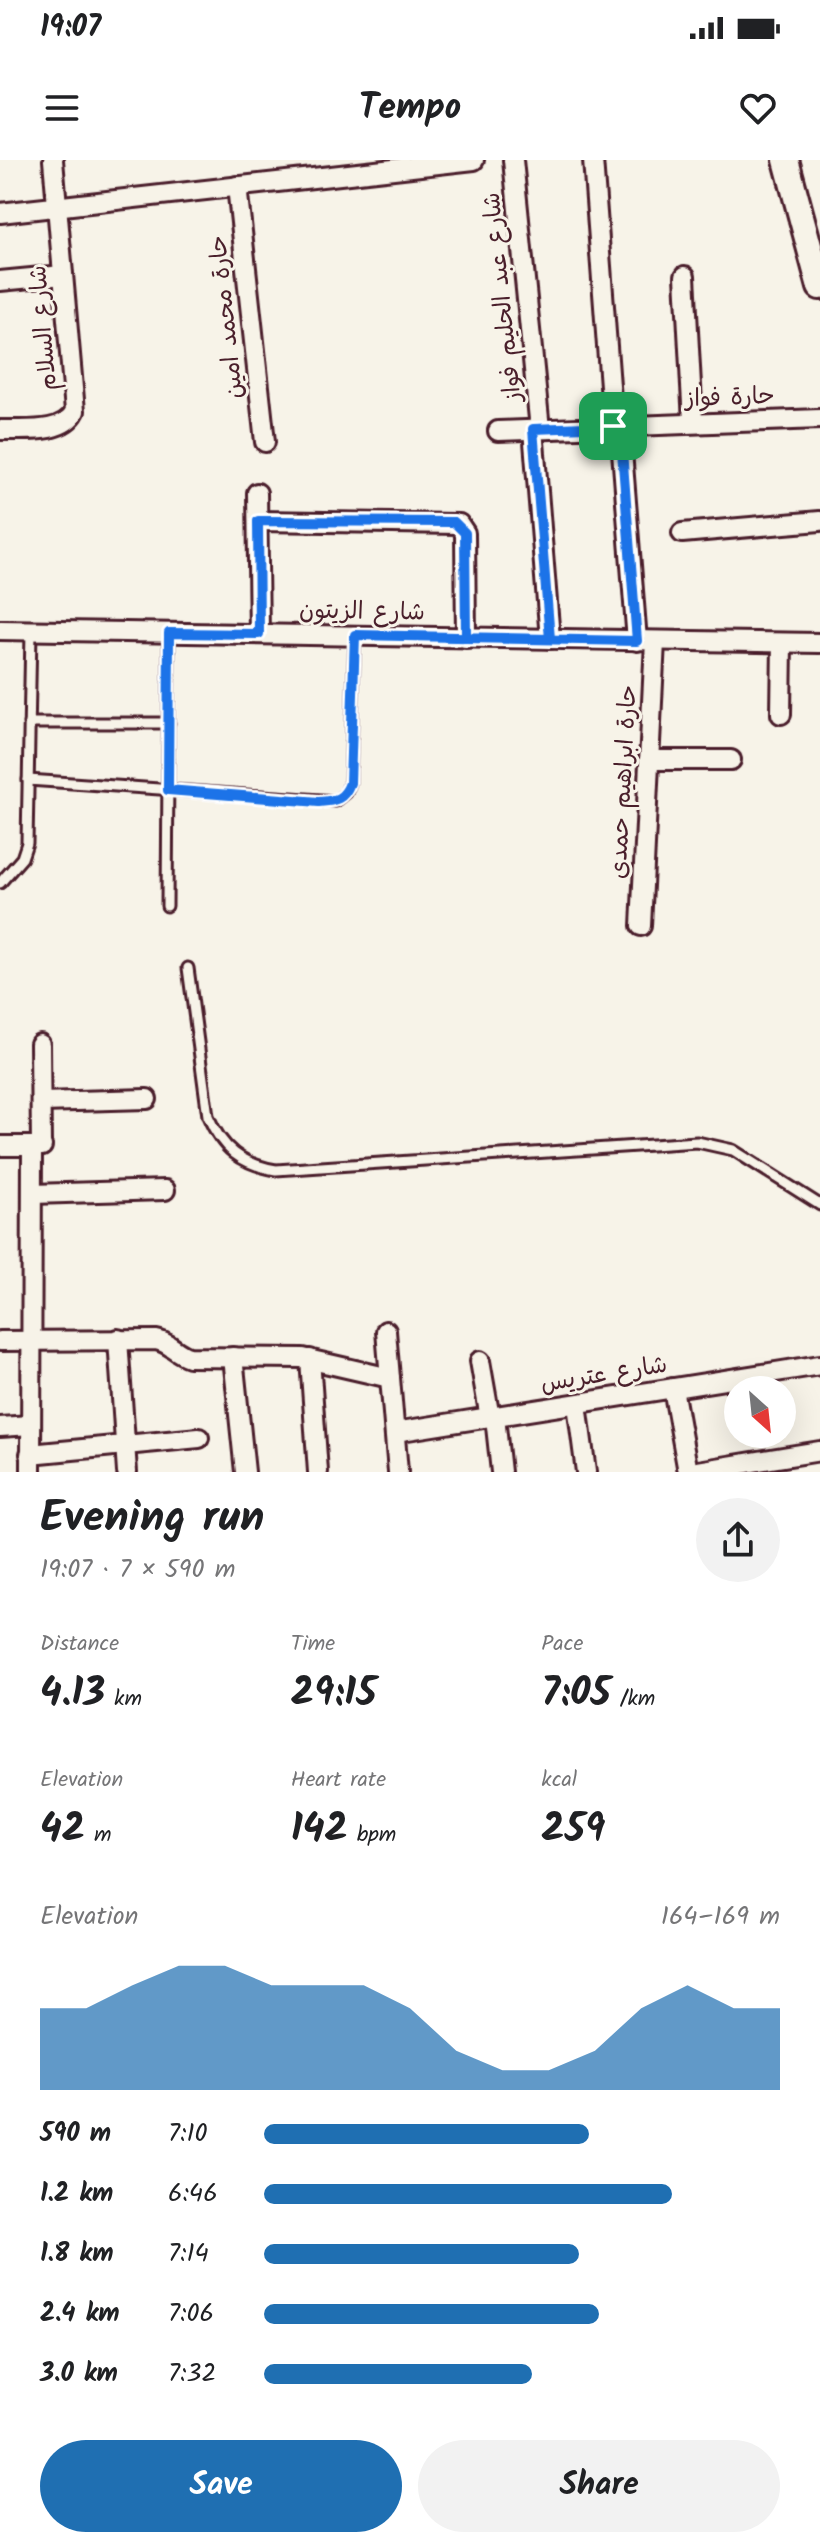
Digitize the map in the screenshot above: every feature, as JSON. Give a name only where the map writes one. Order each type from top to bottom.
[{"type":"main road","points":[[786,160],[820,287]]},
{"type":"street","name":"شارع السلام","points":[[0,430],[56,426],[71,419],[75,411],[53,160]]},
{"type":"street","points":[[0,213],[474,160]]},
{"type":"street","name":"شارع عبد الحليم فواز","points":[[513,160],[537,429],[550,639]]},
{"type":"street","name":"حارة ابراهيم حمدى","points":[[593,160],[617,426],[646,641],[649,760],[641,926]]},
{"type":"street","name":"حارة محمد امين","points":[[237,186],[265,442]]},
{"type":"street","points":[[0,281],[63,275]]},
{"type":"street","points":[[685,276],[693,422]]},
{"type":"street","name":"حارة فواز","points":[[498,431],[820,419]]},
{"type":"street","points":[[257,493],[259,634]]},
{"type":"street","points":[[258,521],[459,524],[465,533],[466,638]]},
{"type":"street","points":[[682,533],[820,521]]},
{"type":"street","name":"شارع الزيتون","points":[[0,630],[820,643]]},
{"type":"street","points":[[781,714],[782,643]]},
{"type":"street","points":[[649,760],[731,760]]},
{"type":"street","points":[[40,1044],[40,1146],[32,1194],[30,1463],[124,1445],[199,1438]]},
{"type":"street","points":[[41,1102],[147,1099]]},
{"type":"street","points":[[0,1146],[40,1146]]},
{"type":"street","points":[[32,1194],[165,1190]]},
{"type":"street","points":[[386,1331],[398,1472]]},
{"type":"street","points":[[118,1339],[127,1472]]},
{"type":"street","points":[[0,1341],[156,1340],[166,1341],[178,1354],[189,1357],[310,1359],[390,1378]]},
{"type":"street","points":[[233,1357],[245,1472]]},
{"type":"street","points":[[310,1359],[318,1472]]},
{"type":"street","points":[[480,1361],[501,1472]]},
{"type":"street","name":"شارع عتريس","points":[[395,1432],[820,1365]]},
{"type":"street","points":[[673,1388],[690,1472],[820,1451]]},
{"type":"street","points":[[577,1404],[586,1472]]},
{"type":"street","points":[[0,1427],[31,1425]]},
{"type":"lane","points":[[0,883],[22,858],[27,843],[31,631]]},
{"type":"lane","points":[[167,906],[169,633]]},
{"type":"lane","points":[[28,780],[336,801],[346,793],[350,783],[355,635]]},
{"type":"lane","points":[[29,723],[169,723]]},
{"type":"lane","points":[[188,968],[208,1116],[217,1137],[233,1155],[253,1166],[276,1170],[697,1142],[733,1150],[820,1205]]},
{"type":"route","points":[[613,426],[533,429],[550,639],[466,638],[355,635],[350,783],[346,793],[336,801],[319,802],[168,790],[169,633],[259,634],[258,521],[454,522],[465,533],[466,638],[637,641],[620,426],[613,426]]}]
